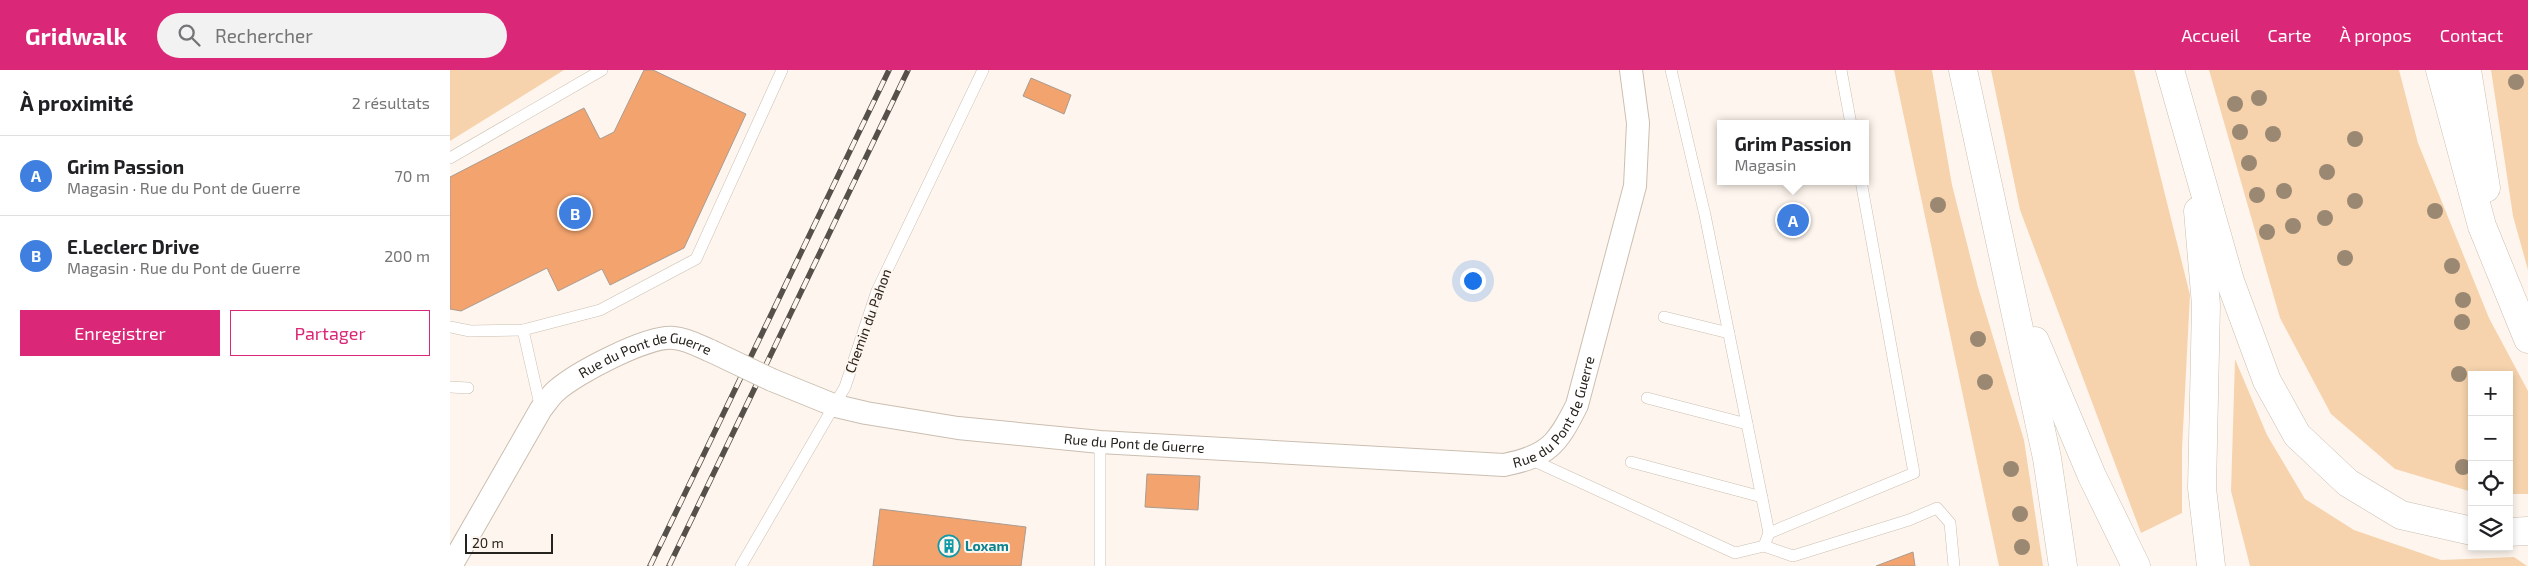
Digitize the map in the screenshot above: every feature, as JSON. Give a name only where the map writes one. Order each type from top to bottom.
[{"type":"main road","points":[[1963,70],[2047,458],[2063,566]]},
{"type":"main road","points":[[2170,70],[2230,281],[2267,381],[2297,435],[2348,483],[2401,515],[2468,530]]},
{"type":"main road","points":[[2440,70],[2469,186],[2482,226],[2528,339]]},
{"type":"main road","points":[[2467,70],[2499,268]]},
{"type":"main road","points":[[2193,147],[2206,305],[2202,488],[2211,566]]},
{"type":"main road","points":[[2009,280],[2092,476],[2136,566]]},
{"type":"main road","points":[[2513,532],[2528,532]]},
{"type":"street","name":"Rue du Pont de Guerre","points":[[451,566],[541,408],[556,391],[578,375],[644,344],[674,338],[711,351],[772,380],[836,406],[908,421],[1100,442],[1504,465],[1530,459],[1547,450],[1564,430],[1577,405],[1635,186],[1638,123],[1631,70]]},
{"type":"lane","points":[[450,158],[602,70]]},
{"type":"lane","points":[[450,327],[470,331],[523,330],[600,310],[696,259],[782,70]]},
{"type":"lane","name":"Chemin du Pahon","points":[[741,566],[845,388],[877,291],[895,249],[983,70]]},
{"type":"lane","points":[[1671,70],[1705,215],[1770,533],[1764,546]]},
{"type":"lane","points":[[1841,70],[1850,120]]},
{"type":"lane","points":[[1770,533],[1914,473],[1862,185]]},
{"type":"lane","points":[[1664,318],[1729,333]]},
{"type":"lane","points":[[523,330],[541,408]]},
{"type":"lane","points":[[450,387],[468,388]]},
{"type":"lane","points":[[1647,398],[1747,424]]},
{"type":"lane","points":[[1100,442],[1100,566]]},
{"type":"lane","points":[[1530,459],[1735,553],[1764,546],[1793,556],[1909,520],[1937,508],[1950,523],[1954,566]]},
{"type":"lane","points":[[1631,462],[1762,497]]},
{"type":"shaded area","points":[[450,70],[564,70],[450,141]]},
{"type":"shaded area","points":[[1894,70],[1932,70],[1952,185],[1978,287],[2024,440],[2043,566],[1999,566]]},
{"type":"shaded area","points":[[1991,70],[2134,70],[2190,295],[2182,449],[2182,513],[2141,533],[2020,210]]},
{"type":"shaded area","points":[[2209,70],[2399,70],[2418,143],[2489,318],[2528,391],[2528,494],[2513,494],[2513,371],[2468,371],[2468,491],[2395,469],[2331,414],[2280,318]]},
{"type":"shaded area","points":[[2491,70],[2528,70],[2528,270],[2513,216]]},
{"type":"shaded area","points":[[2235,359],[2267,435],[2305,499],[2354,530],[2441,560],[2514,557],[2527,566],[2250,566],[2231,491]]},
{"type":"building","points":[[644,70],[653,70],[746,114],[684,248],[610,285],[602,269],[558,291],[547,268],[461,311],[450,309],[450,177],[584,108],[600,139],[614,132]]},
{"type":"building","points":[[1031,78],[1071,95],[1064,114],[1023,96]]},
{"type":"building","points":[[1147,474],[1200,476],[1198,510],[1145,507]]},
{"type":"building","name":"Loxam","points":[[880,509],[1026,527],[1021,566],[873,566]]},
{"type":"building","points":[[1913,552],[1915,566],[1876,566]]},
{"type":"railway","points":[[650,566],[889,70]]},
{"type":"railway","points":[[669,566],[908,70]]},
{"type":"place","name":"E.Leclerc Drive","points":[[575,213]]},
{"type":"place","name":"Grim Passion","points":[[1793,220]]},
{"type":"place","name":"Loxam","points":[[949,546]]}]
